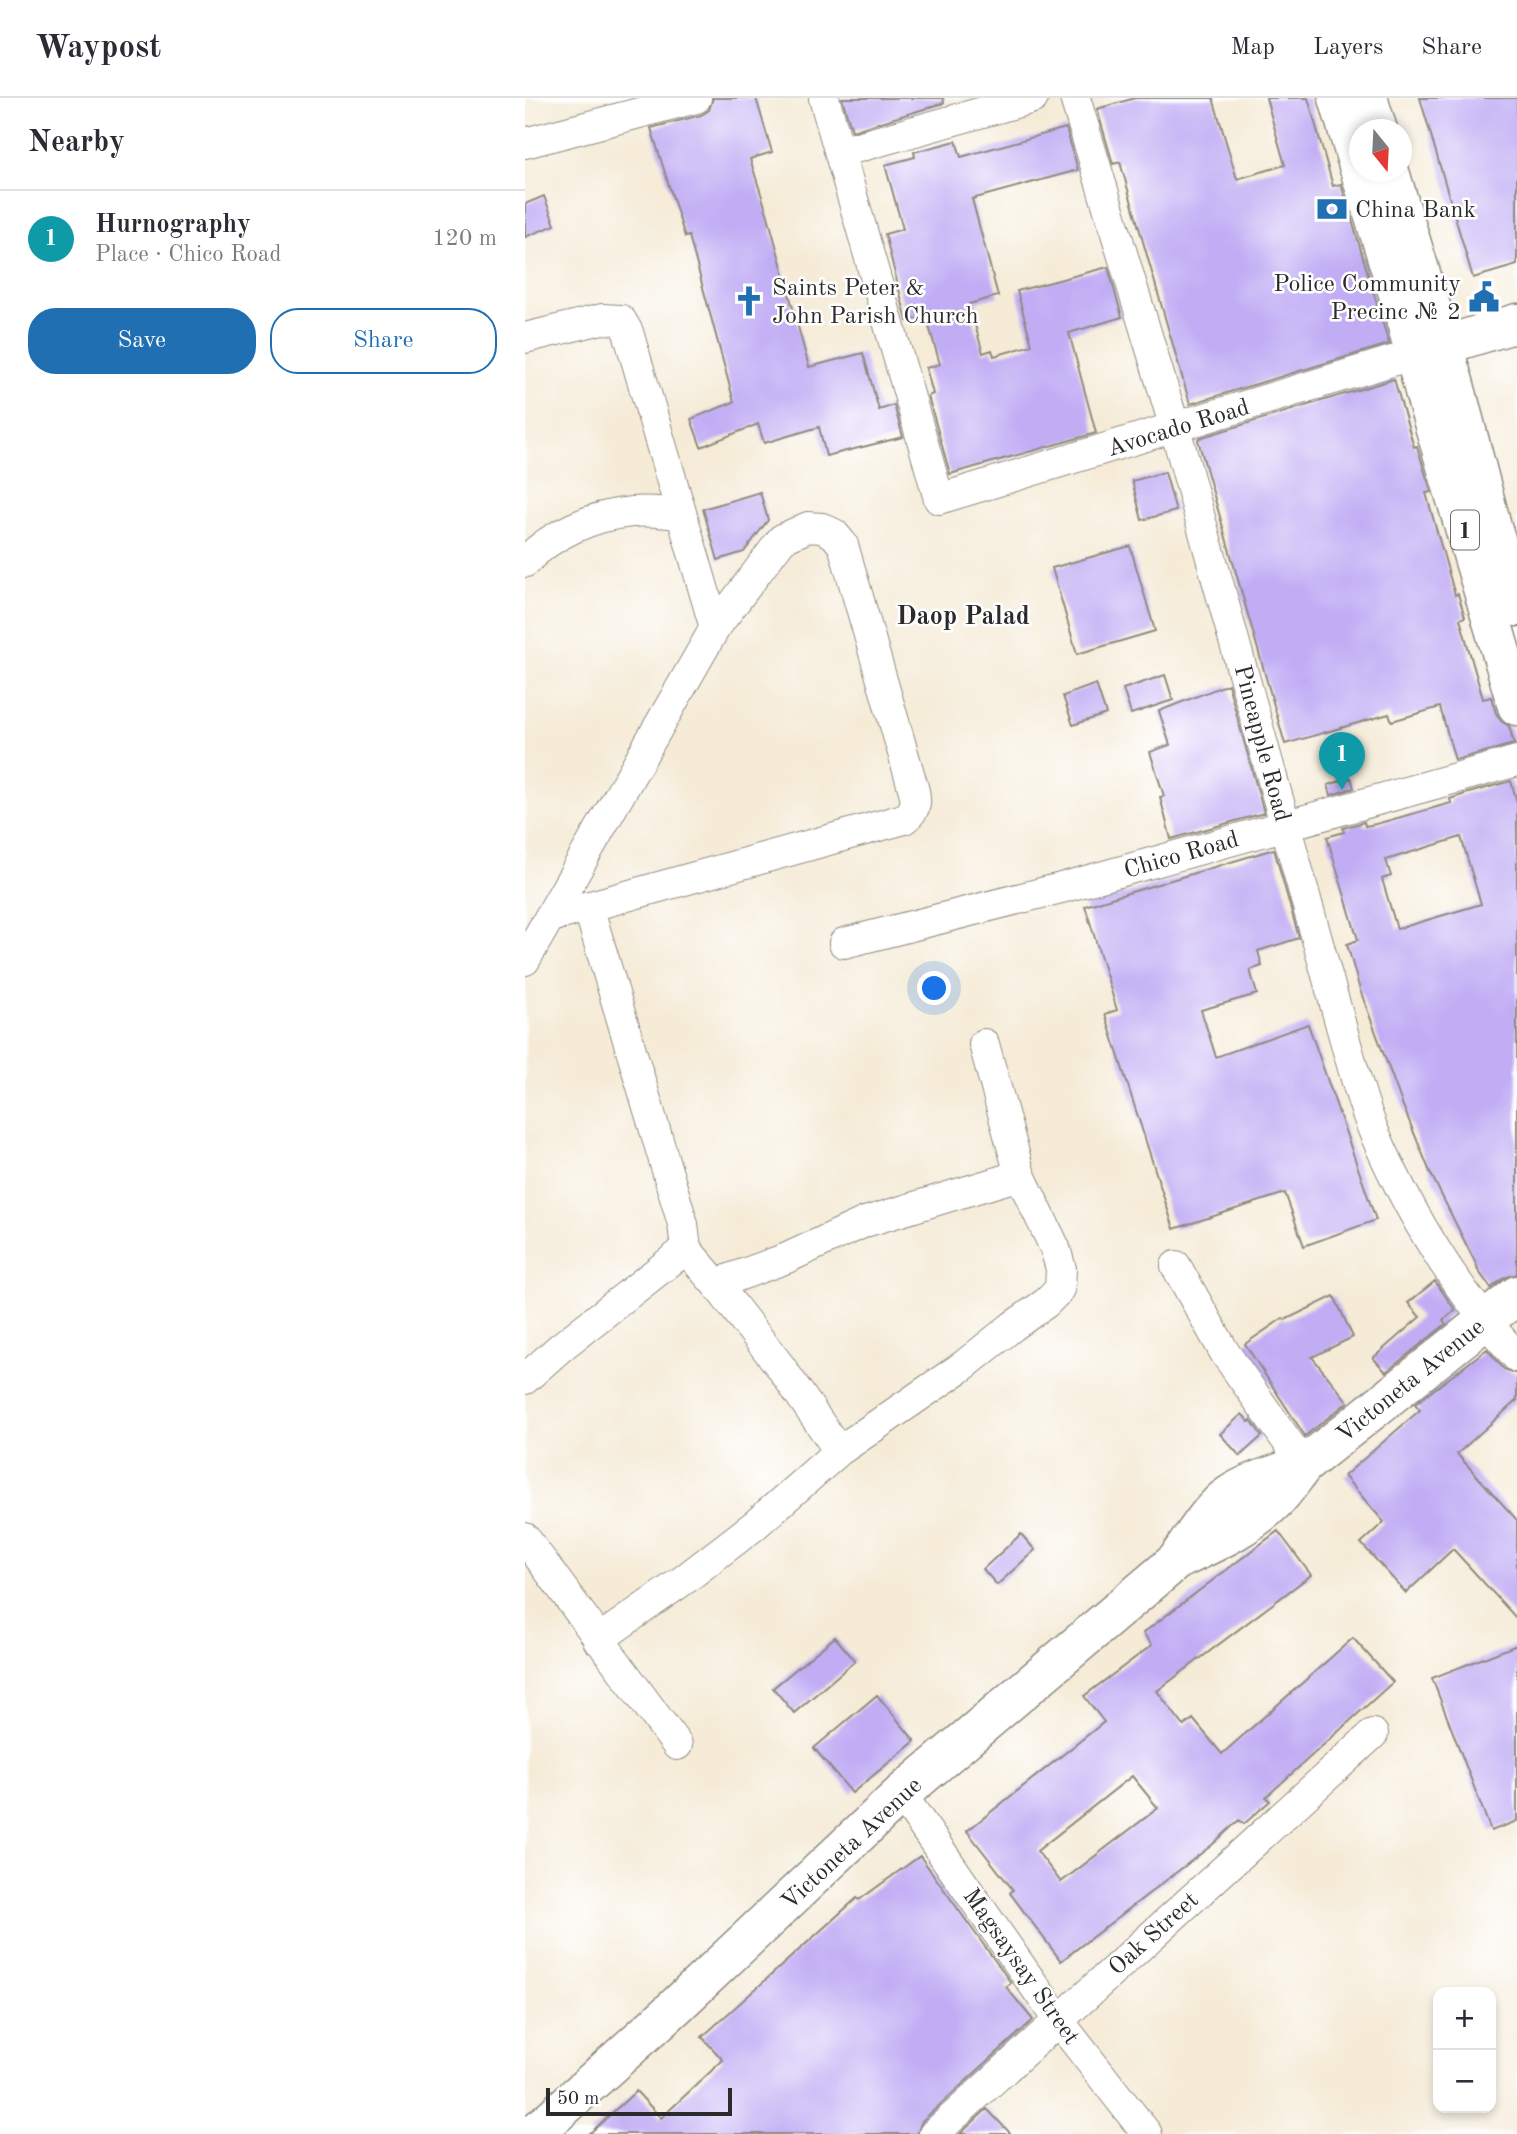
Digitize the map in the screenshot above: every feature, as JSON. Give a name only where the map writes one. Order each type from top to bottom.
[{"type":"main road","name":"1","points":[[1338,98],[1349,134]]},
{"type":"main road","points":[[1368,98],[1375,119]]},
{"type":"main road","name":"1","points":[[1365,182],[1429,350],[1517,607]]},
{"type":"main road","name":"1","points":[[1392,182],[1429,350],[1425,395],[1517,706]]},
{"type":"main road","points":[[1429,350],[1517,323]]},
{"type":"main road","name":"Victoneta Avenue","points":[[547,2130],[901,1794],[1176,1561],[1213,1544],[1248,1523],[1278,1498],[1304,1465],[1517,1295]]},
{"type":"street","points":[[525,143],[696,98]]},
{"type":"street","points":[[824,98],[840,152],[1033,98]]},
{"type":"street","name":"Pineapple Road","points":[[1075,98],[1175,428],[1348,1051],[1374,1130],[1405,1197],[1456,1281],[1517,1357]]},
{"type":"street","name":"Avocado Road","points":[[840,152],[939,499],[1429,350]]},
{"type":"street","points":[[525,338],[608,318],[621,320],[628,332],[715,628]]},
{"type":"street","points":[[525,562],[537,548],[585,522],[632,512],[681,514]]},
{"type":"street","points":[[525,960],[715,628],[782,539],[808,527],[822,528],[834,534],[843,545],[914,791],[916,801],[913,813],[904,819],[551,917]]},
{"type":"street","name":"Chico Road","points":[[844,943],[1061,888],[1517,761]]},
{"type":"street","points":[[588,906],[683,1224],[686,1249],[780,1366],[839,1451]]},
{"type":"street","points":[[598,1640],[685,1579],[755,1525],[839,1451],[963,1366],[1046,1303],[1060,1289],[1061,1269],[1055,1248],[1020,1175],[984,1044]]},
{"type":"street","points":[[716,1284],[787,1258],[865,1222],[1020,1175]]},
{"type":"street","points":[[525,1379],[561,1347],[686,1249]]},
{"type":"street","points":[[1175,1265],[1225,1353],[1304,1465]]},
{"type":"street","points":[[525,1538],[677,1745]]},
{"type":"street","name":"Oak Street","points":[[934,2134],[1373,1734]]},
{"type":"street","name":"Magsaysay Street","points":[[901,1794],[1058,2020],[1147,2134]]},
{"type":"building","points":[[713,98],[756,98],[772,152],[750,159],[809,367],[863,353],[879,410],[894,405],[903,437],[826,456],[819,427],[764,443],[758,424],[701,447],[691,419],[734,402],[689,236],[685,237],[651,128],[701,115],[709,110]]},
{"type":"building","points":[[842,98],[943,98],[944,103],[852,131]]},
{"type":"building","points":[[1135,98],[1213,98],[1237,179],[1285,165],[1266,98],[1308,98],[1333,186],[1341,184],[1389,344],[1190,404],[1120,162],[1113,164],[1097,109]]},
{"type":"building","points":[[1420,98],[1517,98],[1517,265],[1473,278]]},
{"type":"building","points":[[1066,128],[1078,170],[972,199],[998,296],[969,304],[983,353],[992,350],[994,356],[1032,345],[1017,291],[1108,267],[1122,317],[1069,333],[1096,433],[950,474],[928,396],[933,394],[926,368],[940,364],[926,316],[907,321],[885,234],[903,229],[885,165],[915,157],[914,152],[956,141],[961,157]]},
{"type":"building","points":[[544,196],[555,225],[525,237],[525,204]]},
{"type":"building","points":[[1394,379],[1414,447],[1417,446],[1431,492],[1426,493],[1455,595],[1458,594],[1465,617],[1460,619],[1483,699],[1491,697],[1496,713],[1501,721],[1509,726],[1514,744],[1455,760],[1440,707],[1392,721],[1389,714],[1285,744],[1198,440]]},
{"type":"building","points":[[1165,472],[1176,511],[1142,520],[1132,481]]},
{"type":"building","points":[[760,492],[768,520],[744,552],[718,560],[703,509]]},
{"type":"building","points":[[1130,546],[1155,631],[1077,654],[1052,568]]},
{"type":"building","points":[[1165,675],[1173,700],[1131,714],[1123,689]]},
{"type":"building","points":[[1096,684],[1106,714],[1073,725],[1063,696]]},
{"type":"building","points":[[1228,684],[1264,813],[1171,839],[1160,797],[1164,796],[1150,752],[1170,745],[1159,711]]},
{"type":"building","points":[[1351,778],[1354,788],[1331,795],[1328,785]]},
{"type":"building","points":[[1511,781],[1517,803],[1517,1274],[1504,1278],[1491,1288],[1477,1269],[1430,1172],[1360,990],[1347,944],[1358,940],[1327,837],[1344,832],[1343,828],[1364,822],[1365,826],[1376,824],[1451,803],[1450,799]],"holes":[[[1461,837],[1481,904],[1397,929],[1382,879],[1391,876],[1386,860]]]},
{"type":"building","points":[[1274,849],[1299,938],[1258,951],[1262,966],[1250,970],[1257,994],[1201,1010],[1216,1057],[1308,1024],[1376,1220],[1304,1246],[1285,1193],[1174,1229],[1105,1014],[1117,1010],[1085,906]]},
{"type":"building","points":[[1435,1281],[1455,1310],[1443,1320],[1446,1324],[1386,1372],[1373,1358],[1420,1317],[1408,1303]]},
{"type":"building","points":[[1334,1296],[1353,1337],[1312,1357],[1348,1402],[1305,1436],[1245,1344],[1283,1318],[1285,1320]]},
{"type":"building","points":[[1487,1349],[1504,1369],[1517,1374],[1517,1400],[1457,1454],[1517,1520],[1517,1619],[1453,1549],[1406,1593],[1361,1543],[1384,1522],[1344,1476],[1420,1410],[1415,1404]]},
{"type":"building","points":[[1242,1414],[1249,1422],[1251,1420],[1262,1436],[1240,1456],[1220,1434]]},
{"type":"building","points":[[1278,1531],[1311,1575],[1157,1691],[1184,1726],[1193,1719],[1222,1754],[1353,1638],[1393,1682],[1266,1797],[1270,1801],[1244,1824],[1239,1820],[1212,1845],[1061,1961],[1010,1893],[1013,1890],[967,1831],[1104,1722],[1084,1696],[1152,1645],[1143,1633]],"holes":[[[1132,1776],[1158,1808],[1061,1882],[1037,1851]]]},
{"type":"building","points":[[1021,1534],[1035,1550],[997,1585],[983,1569]]},
{"type":"building","points":[[835,1637],[855,1661],[794,1713],[773,1688]]},
{"type":"building","points":[[1517,1645],[1517,1821],[1491,1831],[1432,1678]]},
{"type":"building","points":[[877,1695],[915,1741],[852,1793],[814,1748]]},
{"type":"building","points":[[920,1856],[1011,1983],[1006,1987],[1033,2020],[922,2121],[917,2134],[589,2134],[636,2091],[661,2118],[723,2060],[702,2037],[857,1898],[859,1900]]},
{"type":"building","points":[[987,2109],[1011,2134],[960,2134]]},
{"type":"place","name":"China Bank","points":[[1332,209]]},
{"type":"place","name":"Police Community Precinc № 2","points":[[1484,297]]},
{"type":"place","name":"Saints Peter & John Parish Church","points":[[749,301]]},
{"type":"place","name":"Hurnography","points":[[1342,790]]},
{"type":"district","name":"Daop Palad","points":[[963,615]]}]
